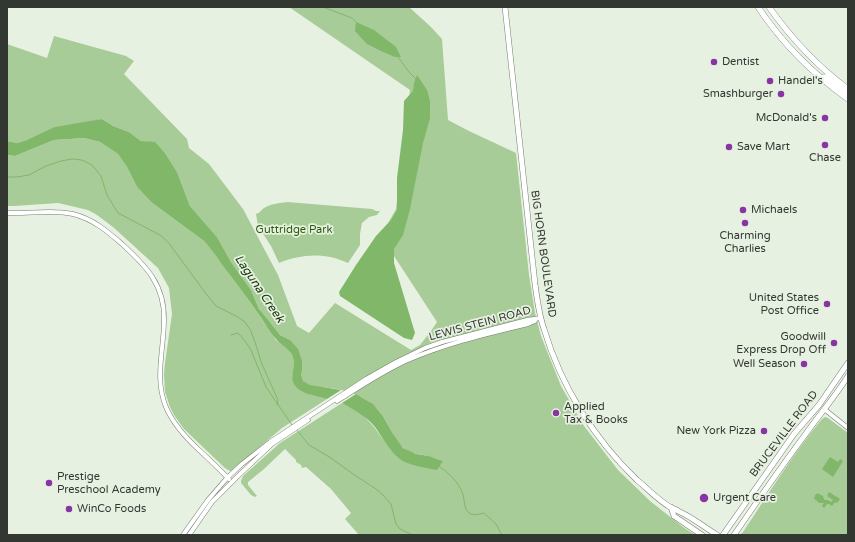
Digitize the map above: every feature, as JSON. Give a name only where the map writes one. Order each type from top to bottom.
[{"type":"main road","name":"BIG HORN BOULEVARD","points":[[506,7],[535,284],[541,318],[562,378],[600,439],[623,466],[645,487],[671,507],[717,535]]},
{"type":"main road","points":[[758,7],[786,43],[821,79],[848,99]]},
{"type":"main road","points":[[770,7],[781,24],[804,50],[827,73],[848,89]]},
{"type":"main road","points":[[821,79],[828,78],[848,94]]},
{"type":"main road","name":"BRUCEVILLE ROAD","points":[[723,535],[794,434],[819,405],[848,363]]},
{"type":"main road","name":"BRUCEVILLE ROAD","points":[[734,535],[782,465],[848,376]]},
{"type":"main road","name":"BIG HORN BOULEVARD","points":[[671,507],[674,516],[702,535]]},
{"type":"street","points":[[762,14],[770,7]]},
{"type":"street","points":[[7,213],[56,212],[69,213],[82,217],[100,225],[144,265],[157,286],[164,309],[164,326],[159,376],[165,406],[171,418],[182,433],[232,482]]},
{"type":"street","name":"LEWIS STEIN ROAD","points":[[183,535],[208,500],[227,478],[270,442],[360,385],[400,364],[428,352],[454,343],[528,324],[541,318]]},
{"type":"street","points":[[824,409],[848,428]]},
{"type":"street","name":"LEWIS STEIN ROAD","points":[[189,535],[212,502],[280,437]]},
{"type":"green space","points":[[289,7],[409,7],[442,39],[448,120],[516,153],[529,275],[535,313],[541,336],[561,386],[584,426],[618,470],[650,501],[695,535],[359,535],[345,519],[351,513],[331,489],[306,467],[302,468],[301,465],[296,462],[296,460],[285,449],[248,482],[248,485],[257,496],[255,497],[251,495],[241,483],[243,476],[280,443],[342,403],[363,415],[391,450],[443,461],[416,454],[401,446],[380,412],[375,406],[365,399],[344,390],[310,385],[302,380],[302,370],[290,340],[280,335],[259,309],[251,290],[231,262],[217,237],[190,206],[177,172],[165,153],[155,143],[141,141],[129,132],[113,126],[102,119],[17,143],[7,141],[7,44],[47,58],[54,36],[126,56],[134,61],[124,74],[187,139],[189,148],[209,164],[243,209],[278,275],[297,326],[309,333],[335,303],[411,350],[420,345],[437,322],[381,236],[396,209],[410,90]]},
{"type":"green space","points":[[84,138],[100,142],[118,154],[127,167],[137,187],[151,202],[204,241],[232,276],[276,340],[289,350],[294,358],[295,364],[292,377],[311,395],[320,396],[327,399],[282,428],[231,471],[225,468],[184,429],[170,407],[165,392],[164,374],[172,314],[169,288],[158,268],[113,227],[88,210],[58,203],[7,206],[7,155],[15,156],[54,140]]},
{"type":"green space","name":"Guttridge Park","points":[[287,202],[372,209],[380,211],[377,215],[369,217],[362,223],[360,245],[348,263],[331,257],[304,256],[279,263],[271,246],[258,226],[256,214],[269,206]]},
{"type":"green space","points":[[825,417],[848,433],[848,535],[740,535],[801,446]]},
{"type":"shaded area","points":[[356,22],[374,30],[396,47],[401,57],[395,57],[367,44],[355,31]]},
{"type":"shaded area","points":[[417,75],[427,90],[430,101],[430,118],[403,235],[394,249],[394,263],[415,333],[412,340],[404,338],[340,296],[339,292],[376,236],[391,220],[397,210],[397,178],[403,130],[404,101],[413,91]]},
{"type":"shaded area","points":[[102,119],[113,126],[129,132],[141,141],[155,142],[165,153],[177,172],[190,206],[217,237],[231,262],[251,290],[259,309],[280,335],[290,340],[298,349],[302,361],[301,375],[303,381],[310,385],[341,390],[327,399],[305,393],[297,388],[292,377],[294,360],[290,352],[272,334],[245,295],[204,241],[151,202],[137,187],[127,167],[118,154],[100,142],[84,138],[54,140],[15,156],[7,155],[7,141],[17,143],[55,127]]},
{"type":"shaded area","points":[[356,394],[373,404],[383,416],[403,448],[416,454],[429,456],[443,461],[437,470],[407,463],[399,458],[367,419],[342,403]]},
{"type":"shaded area","points":[[830,457],[838,462],[840,459],[843,461],[833,477],[822,469]]},
{"type":"shaded area","points":[[829,492],[840,499],[832,506],[827,504],[824,508],[822,506],[824,503],[819,503],[814,499],[815,495],[818,493],[823,496],[825,500],[831,502],[833,500],[827,496]]},
{"type":"waterway","points":[[323,7],[352,18],[356,22]]},
{"type":"waterway","points":[[398,57],[416,79]]},
{"type":"waterway","name":"Laguna Creek","points":[[7,177],[29,175],[46,166],[72,159],[82,160],[92,165],[101,176],[107,195],[118,213],[160,235],[168,242],[216,306],[245,322],[251,331],[261,362],[278,400],[277,405]]},
{"type":"waterway","name":"Laguna Creek","points":[[231,335],[238,333],[245,341],[251,350],[266,387],[292,425]]},
{"type":"waterway","name":"Laguna Creek","points":[[296,429],[309,445],[331,458],[383,495],[391,504],[396,524],[400,529],[413,535]]},
{"type":"waterway","name":"Laguna Creek","points":[[439,466],[458,484],[463,494],[467,511],[474,515],[484,513],[496,524],[502,535]]},
{"type":"place","name":"Dentist","points":[[714,62]]},
{"type":"place","name":"Handel's","points":[[770,81]]},
{"type":"place","name":"Smashburger","points":[[781,94]]},
{"type":"place","name":"McDonald's","points":[[825,118]]},
{"type":"place","name":"Chase","points":[[825,145]]},
{"type":"place","name":"Save Mart","points":[[729,147]]},
{"type":"place","name":"Michaels","points":[[743,210]]},
{"type":"place","name":"Charming Charlies","points":[[745,223]]},
{"type":"place","name":"United States Post Office","points":[[827,304]]},
{"type":"place","name":"Goodwill Express Drop Off","points":[[834,343]]},
{"type":"place","name":"Well Season","points":[[804,364]]},
{"type":"place","name":"Applied Tax & Books","points":[[556,413]]},
{"type":"place","name":"New York Pizza","points":[[764,431]]},
{"type":"place","name":"Prestige Preschool Academy","points":[[49,483]]},
{"type":"place","name":"Urgent Care","points":[[704,498]]},
{"type":"place","name":"WinCo Foods","points":[[69,509]]}]
